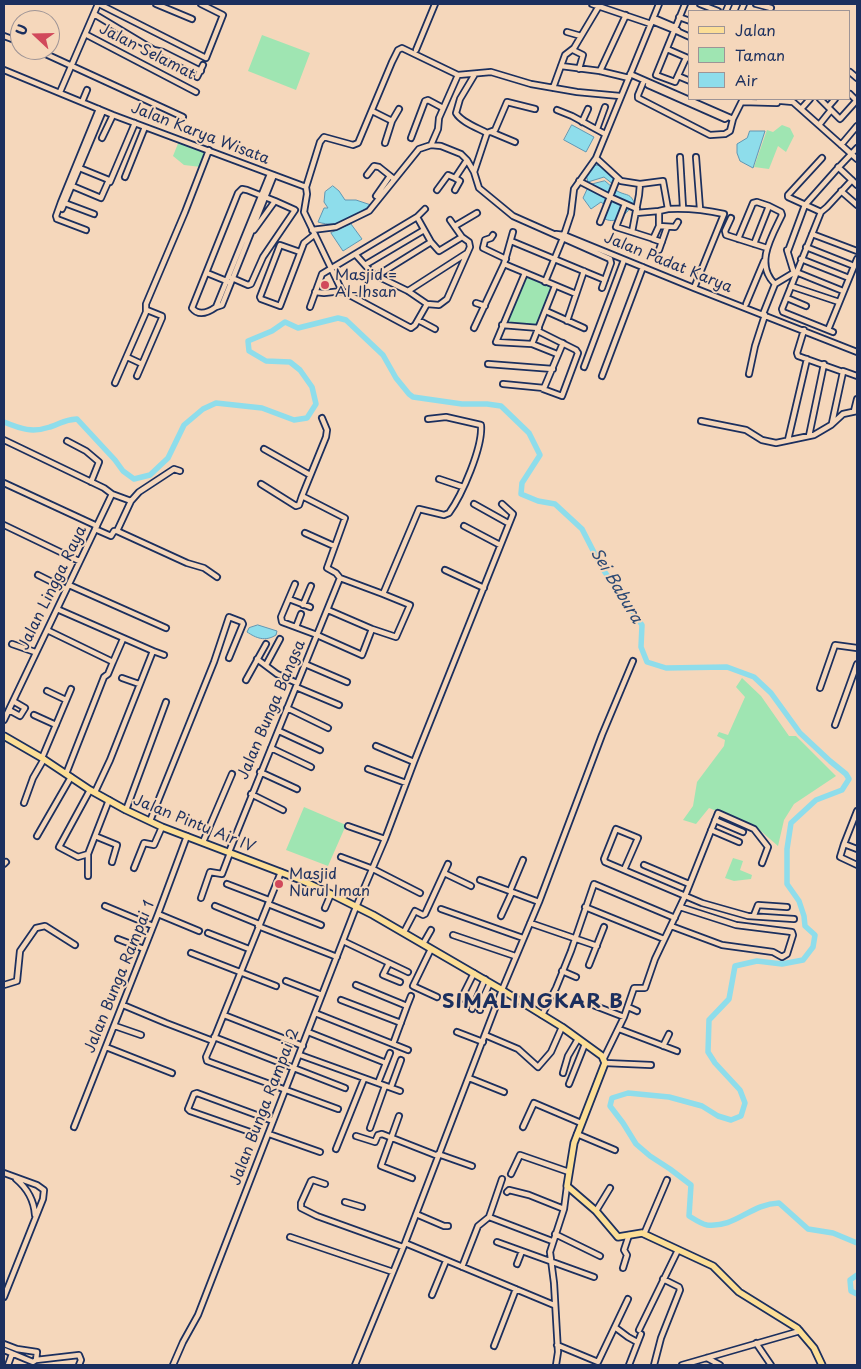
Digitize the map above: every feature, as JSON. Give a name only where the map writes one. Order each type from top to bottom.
[{"type":"main road","name":"Jalan Pintu Air IV","points":[[4,737],[43,758],[68,776],[126,810],[162,827],[281,872],[331,894],[404,932],[562,1027],[604,1061]]},
{"type":"main road","points":[[604,1061],[573,1147],[567,1186],[596,1211],[617,1236],[644,1234],[714,1266],[739,1292],[794,1325],[814,1348],[822,1365]]},
{"type":"street","points":[[60,92],[98,4],[206,58],[223,15],[201,4]]},
{"type":"street","points":[[156,4],[192,20]]},
{"type":"street","points":[[416,50],[434,4]]},
{"type":"street","points":[[592,4],[663,24],[688,36]]},
{"type":"street","points":[[544,281],[571,214],[573,193],[579,181],[596,158],[659,4]]},
{"type":"street","points":[[667,49],[688,59],[674,83],[656,75],[685,4]]},
{"type":"street","points":[[700,4],[706,5]]},
{"type":"street","points":[[756,4],[771,8]]},
{"type":"street","points":[[553,88],[566,53],[573,50],[599,6]]},
{"type":"street","points":[[94,14],[154,50],[164,52],[201,71]]},
{"type":"street","points":[[600,71],[626,15]]},
{"type":"street","points":[[679,16],[688,20]]},
{"type":"street","points":[[568,32],[581,36]]},
{"type":"street","name":"Jalan Selamat","points":[[86,34],[196,92]]},
{"type":"street","points":[[342,291],[313,232],[304,208],[308,194],[306,187],[322,138],[325,137],[356,144],[392,62],[401,48],[458,75],[491,72],[519,81],[553,88],[620,96]]},
{"type":"street","points":[[573,50],[584,55],[579,69]]},
{"type":"street","points":[[59,60],[183,117]]},
{"type":"street","points":[[198,77],[203,65]]},
{"type":"street","points":[[562,66],[629,76],[730,118]]},
{"type":"street","name":"Jalan Karya Wisata","points":[[4,70],[113,115],[306,187]]},
{"type":"street","points":[[475,74],[460,98],[456,114],[458,117],[489,133],[515,142]]},
{"type":"street","points":[[431,145],[443,108],[458,75]]},
{"type":"street","points":[[629,76],[724,120],[730,118],[743,100],[774,101],[798,107],[857,159]]},
{"type":"street","points":[[678,76],[688,80]]},
{"type":"street","points":[[643,83],[638,98],[710,135],[728,133],[731,128],[730,118]]},
{"type":"street","points":[[82,102],[87,90]]},
{"type":"street","points":[[411,138],[425,101],[428,100],[443,108]]},
{"type":"street","points":[[798,107],[808,100]]},
{"type":"street","points":[[821,100],[841,119],[857,101]]},
{"type":"street","points":[[819,125],[834,100]]},
{"type":"street","points":[[474,172],[489,133],[495,130],[507,102],[534,109]]},
{"type":"street","points":[[597,129],[605,107]]},
{"type":"street","points":[[385,143],[392,121],[399,109]]},
{"type":"street","points":[[582,122],[588,109]]},
{"type":"street","points":[[86,230],[57,219],[101,110]]},
{"type":"street","points":[[557,110],[605,134]]},
{"type":"street","points":[[372,111],[392,121]]},
{"type":"street","points":[[102,138],[113,115]]},
{"type":"street","points":[[100,204],[134,123]]},
{"type":"street","points":[[841,145],[857,126]]},
{"type":"street","points":[[125,177],[145,127]]},
{"type":"street","points":[[376,196],[419,149],[431,145],[453,150],[467,160],[474,172],[479,188],[513,216],[610,259],[611,263],[602,288]]},
{"type":"street","points":[[843,291],[795,272],[788,251],[804,205],[857,148]]},
{"type":"street","points":[[115,383],[147,310],[146,304],[209,150]]},
{"type":"street","points":[[122,151],[134,156]]},
{"type":"street","points":[[680,157],[683,208]]},
{"type":"street","points":[[696,157],[700,209]]},
{"type":"street","points":[[596,158],[621,181],[640,184],[663,181],[668,210]]},
{"type":"street","points":[[821,212],[788,196],[788,193],[822,158]]},
{"type":"street","points":[[455,178],[467,160]]},
{"type":"street","points":[[367,175],[374,166],[379,167],[392,177]]},
{"type":"street","points":[[838,167],[857,185]]},
{"type":"street","points":[[70,186],[102,198],[109,180],[78,168]]},
{"type":"street","points":[[230,281],[249,238],[272,175]]},
{"type":"street","points":[[438,190],[448,175],[460,182],[454,190]]},
{"type":"street","points":[[300,252],[280,245],[260,297],[261,299],[280,306],[304,243],[313,232],[336,228],[369,211],[392,177]]},
{"type":"street","points":[[600,222],[617,179]]},
{"type":"street","points":[[852,180],[828,207],[821,212],[795,272],[782,309],[783,312],[830,331],[843,291],[857,258]]},
{"type":"street","points":[[579,181],[637,211],[683,208],[724,214],[694,288]]},
{"type":"street","points":[[632,232],[640,184]]},
{"type":"street","points":[[207,273],[230,281],[251,284],[264,254],[295,210],[245,189],[240,190],[207,273],[193,309],[204,313],[222,304],[230,281],[264,197]]},
{"type":"street","points":[[841,191],[857,205]]},
{"type":"street","points":[[249,238],[275,201]]},
{"type":"street","points":[[63,202],[94,214]]},
{"type":"street","points":[[738,239],[754,203],[757,202],[769,206],[782,213],[746,304]]},
{"type":"street","points":[[625,204],[616,227],[662,242]]},
{"type":"street","points":[[754,244],[769,206]]},
{"type":"street","points":[[310,307],[320,277],[417,217],[425,210]]},
{"type":"street","points":[[654,239],[659,226],[659,211]]},
{"type":"street","points":[[455,226],[478,213]]},
{"type":"street","points":[[417,217],[432,242],[440,251],[462,237]]},
{"type":"street","points":[[730,218],[725,233],[767,248]]},
{"type":"street","points":[[356,255],[373,274],[408,291],[427,304],[439,305],[447,299],[468,252],[470,243],[462,237],[450,220]]},
{"type":"street","points":[[659,226],[675,227],[678,222]]},
{"type":"street","points":[[659,250],[667,227]]},
{"type":"street","points":[[365,265],[424,230]]},
{"type":"street","points":[[474,328],[505,262],[513,232]]},
{"type":"street","points":[[812,234],[857,252]]},
{"type":"street","points":[[493,235],[485,240],[483,248],[525,273],[576,294]]},
{"type":"street","name":"Jalan Padat Karya","points":[[561,236],[857,352]]},
{"type":"street","points":[[511,241],[605,280]]},
{"type":"street","points":[[378,275],[432,242]]},
{"type":"street","points":[[806,247],[854,266]]},
{"type":"street","points":[[408,291],[468,252]]},
{"type":"street","points":[[802,259],[849,278]]},
{"type":"street","points":[[584,367],[624,260]]},
{"type":"street","points":[[764,261],[770,278],[775,284]]},
{"type":"street","points":[[602,376],[643,267]]},
{"type":"street","points":[[567,321],[584,271]]},
{"type":"street","points":[[749,374],[764,314],[775,284],[795,272]]},
{"type":"street","points":[[525,273],[496,339],[497,342],[532,344],[557,354]]},
{"type":"street","points":[[532,344],[555,286]]},
{"type":"street","points":[[791,286],[839,302]]},
{"type":"street","points":[[314,292],[342,291],[409,327],[414,326],[427,304]]},
{"type":"street","points":[[787,298],[806,306]]},
{"type":"street","points":[[476,303],[485,306]]},
{"type":"street","points":[[137,376],[162,318],[147,310]]},
{"type":"street","points":[[546,311],[584,328]]},
{"type":"street","points":[[418,320],[435,329]]},
{"type":"street","points":[[502,325],[538,330],[576,350],[578,353],[562,396],[543,389],[503,384]]},
{"type":"street","points":[[804,330],[797,355],[857,376]]},
{"type":"street","points":[[543,389],[563,343]]},
{"type":"street","points":[[127,357],[142,364]]},
{"type":"street","points":[[788,440],[807,359]]},
{"type":"street","points":[[488,364],[553,369]]},
{"type":"street","points":[[809,436],[824,364]]},
{"type":"street","points":[[831,424],[843,371]]},
{"type":"street","points":[[701,421],[746,430],[767,442],[776,443],[814,435],[842,414],[856,411],[857,399]]},
{"type":"street","points":[[383,594],[419,509],[444,515],[447,514],[463,487],[475,456],[481,425],[446,417],[428,419]]},
{"type":"street","points":[[261,484],[296,506],[299,505],[326,437],[327,430],[322,418]]},
{"type":"street","points":[[4,440],[112,494],[132,501]]},
{"type":"street","points":[[68,441],[86,451],[99,462],[91,482]]},
{"type":"street","points":[[264,449],[310,476]]},
{"type":"street","points":[[117,532],[132,501],[139,492],[174,469],[180,471]]},
{"type":"street","points":[[440,478],[463,487]]},
{"type":"street","points":[[4,483],[111,536],[114,531],[117,532],[187,563],[204,568],[217,577]]},
{"type":"street","name":"Jalan Lingga Raya","points":[[4,720],[112,494]]},
{"type":"street","points":[[302,496],[346,518],[327,568],[336,573],[340,578],[410,605],[396,637],[328,610]]},
{"type":"street","points":[[474,504],[508,524],[513,513],[502,504]]},
{"type":"street","name":"Jalan Bunga Rampai 2","points":[[174,1365],[183,1342],[198,1315],[356,907],[385,839],[508,524]]},
{"type":"street","points":[[4,525],[80,561]]},
{"type":"street","points":[[464,526],[500,545]]},
{"type":"street","points":[[305,532],[334,546]]},
{"type":"street","points":[[445,570],[484,588]]},
{"type":"street","points":[[38,575],[166,628]]},
{"type":"street","name":"Jalan Bunga Bangsa","points":[[201,898],[210,872],[222,874],[251,794],[340,578]]},
{"type":"street","points":[[295,584],[281,620],[282,622],[362,654],[372,629]]},
{"type":"street","points":[[303,605],[311,586]]},
{"type":"street","points":[[289,599],[310,607]]},
{"type":"street","points":[[57,609],[164,655]]},
{"type":"street","points":[[296,627],[301,614]]},
{"type":"street","points":[[150,821],[230,617],[243,624],[229,658]]},
{"type":"street","points":[[47,630],[114,662]]},
{"type":"street","points":[[37,836],[68,776],[104,677],[108,674],[114,662],[123,639]]},
{"type":"street","points":[[266,665],[280,640]]},
{"type":"street","points":[[12,644],[35,652]]},
{"type":"street","points":[[246,680],[266,644]]},
{"type":"street","points":[[820,688],[835,645],[857,648]]},
{"type":"street","points":[[88,854],[78,857],[59,847],[92,791],[126,722],[153,651]]},
{"type":"street","points":[[257,659],[296,685],[339,705]]},
{"type":"street","points":[[355,1365],[404,1245],[515,956],[539,902],[602,735],[633,661]]},
{"type":"street","points":[[305,664],[347,682]]},
{"type":"street","points":[[836,725],[857,664]]},
{"type":"street","points":[[122,678],[139,684]]},
{"type":"street","points":[[24,803],[71,689]]},
{"type":"street","points":[[47,691],[66,700]]},
{"type":"street","points":[[9,710],[20,716],[25,708],[13,701]]},
{"type":"street","points":[[126,810],[166,702]]},
{"type":"street","points":[[287,708],[328,728]]},
{"type":"street","points":[[34,715],[56,725]]},
{"type":"street","points":[[278,730],[320,750]]},
{"type":"street","points":[[376,746],[414,762]]},
{"type":"street","points":[[270,748],[311,767]]},
{"type":"street","points":[[368,769],[406,783]]},
{"type":"street","points":[[260,772],[297,789]]},
{"type":"street","points":[[203,842],[232,774]]},
{"type":"street","points":[[251,794],[283,810]]},
{"type":"street","points":[[88,876],[88,854],[109,800]]},
{"type":"street","points":[[857,811],[840,857],[857,865]]},
{"type":"street","points":[[651,1065],[604,1061],[624,1018],[634,988],[645,988],[655,959],[685,896],[718,813],[756,831],[768,847],[762,863]]},
{"type":"street","points":[[715,820],[743,832]]},
{"type":"street","points":[[348,826],[385,839]]},
{"type":"street","points":[[134,868],[144,843],[154,846],[162,827]]},
{"type":"street","points":[[624,870],[638,838],[616,829],[604,860],[624,870],[685,896],[735,913],[748,916],[794,919]]},
{"type":"street","points":[[711,830],[739,842]]},
{"type":"street","points":[[95,836],[117,845],[112,862]]},
{"type":"street","name":"Jalan Bunga Rampai 1","points":[[74,1127],[115,1026],[187,836]]},
{"type":"street","points":[[844,844],[857,849]]},
{"type":"street","points":[[340,857],[373,869],[420,893]]},
{"type":"street","points":[[502,916],[522,860]]},
{"type":"street","points":[[404,932],[415,911],[423,915],[425,914],[448,864]]},
{"type":"street","points":[[644,864],[689,884]]},
{"type":"street","points":[[281,872],[206,1057],[207,1061],[338,1109]]},
{"type":"street","points":[[444,873],[471,886]]},
{"type":"street","points":[[480,880],[539,902]]},
{"type":"street","points":[[227,884],[321,926]]},
{"type":"street","points":[[542,1015],[575,939],[594,884],[675,918]]},
{"type":"street","points":[[325,908],[331,894]]},
{"type":"street","points":[[754,915],[758,905],[787,907]]},
{"type":"street","points":[[105,906],[153,926]]},
{"type":"street","points":[[215,906],[337,957]]},
{"type":"street","points":[[586,907],[664,940]]},
{"type":"street","points":[[671,926],[722,945],[773,952],[782,957],[787,954],[793,935],[792,932],[736,925],[680,907]]},
{"type":"street","points":[[441,910],[523,938]]},
{"type":"street","points":[[158,914],[198,931]]},
{"type":"street","points":[[530,923],[597,946]]},
{"type":"street","points":[[4,985],[17,981],[20,951],[36,928],[45,926],[76,946]]},
{"type":"street","points":[[589,965],[604,927]]},
{"type":"street","points":[[424,944],[430,930]]},
{"type":"street","points":[[208,934],[249,949]]},
{"type":"street","points":[[453,935],[515,956]]},
{"type":"street","points":[[118,939],[144,949]]},
{"type":"street","points":[[343,941],[408,972]]},
{"type":"street","points":[[431,949],[413,986],[437,997]]},
{"type":"street","points":[[191,953],[276,986]]},
{"type":"street","points":[[389,963],[383,976],[400,982]]},
{"type":"street","points":[[562,971],[576,977]]},
{"type":"street","points":[[461,999],[474,973]]},
{"type":"street","points":[[286,981],[322,995]]},
{"type":"street","points":[[472,1009],[488,981]]},
{"type":"street","points":[[480,1010],[488,981]]},
{"type":"street","points":[[356,985],[407,1006]]},
{"type":"street","points":[[393,1044],[411,996]]},
{"type":"street","points":[[341,1000],[401,1023]]},
{"type":"street","points":[[123,1005],[166,1023],[295,1068],[345,1088]]},
{"type":"street","points":[[593,1005],[624,1018]]},
{"type":"street","points":[[628,1008],[637,1011]]},
{"type":"street","points":[[315,1013],[408,1050]]},
{"type":"street","points":[[224,1015],[303,1046]]},
{"type":"street","points":[[115,1026],[141,1036]]},
{"type":"street","points":[[485,1036],[518,1049],[538,1067],[551,1052],[562,1027]]},
{"type":"street","points":[[619,1029],[677,1051]]},
{"type":"street","points":[[308,1032],[386,1063]]},
{"type":"street","points":[[457,1032],[483,1042]]},
{"type":"street","points":[[663,1046],[669,1034]]},
{"type":"street","points":[[563,1074],[569,1055],[578,1039]]},
{"type":"street","points":[[569,1084],[585,1044]]},
{"type":"street","points":[[106,1047],[172,1074]]},
{"type":"street","points":[[378,1083],[390,1053]]},
{"type":"street","points":[[300,1055],[400,1091]]},
{"type":"street","points":[[391,1087],[401,1060]]},
{"type":"street","points":[[469,1078],[504,1092]]},
{"type":"street","points":[[336,1149],[364,1079]]},
{"type":"street","points":[[370,1128],[385,1086]]},
{"type":"street","points":[[261,1117],[253,1133],[188,1109],[194,1094],[197,1092],[273,1121]]},
{"type":"street","points":[[523,1127],[534,1103],[581,1123]]},
{"type":"street","points":[[399,1116],[381,1166],[412,1178]]},
{"type":"street","points":[[269,1134],[320,1152]]},
{"type":"street","points":[[356,1136],[375,1142],[380,1134],[472,1166]]},
{"type":"street","points":[[577,1134],[615,1150]]},
{"type":"street","points":[[512,1174],[520,1154],[569,1172]]},
{"type":"street","points":[[4,1173],[33,1183],[44,1190],[43,1198],[4,1297]]},
{"type":"street","points":[[11,1175],[28,1190],[35,1207],[35,1219]]},
{"type":"street","points":[[462,1268],[478,1226],[489,1217],[502,1179]]},
{"type":"street","points":[[644,1234],[668,1180]]},
{"type":"street","points":[[325,1184],[311,1181],[301,1203],[301,1208],[317,1216],[404,1245],[554,1304]]},
{"type":"street","points":[[28,1190],[33,1183]]},
{"type":"street","points":[[556,1365],[558,1346],[550,1252],[552,1241],[564,1209],[567,1186]]},
{"type":"street","points":[[596,1211],[610,1188]]},
{"type":"street","points":[[508,1192],[509,1190],[526,1194],[564,1209]]},
{"type":"street","points":[[345,1202],[362,1207]]},
{"type":"street","points":[[416,1214],[448,1226]]},
{"type":"street","points":[[489,1217],[552,1241]]},
{"type":"street","points":[[555,1234],[600,1256]]},
{"type":"street","points":[[622,1268],[627,1255],[624,1250],[630,1235]]},
{"type":"street","points":[[290,1237],[347,1258],[393,1272]]},
{"type":"street","points":[[497,1242],[594,1277]]},
{"type":"street","points":[[629,1365],[640,1332],[678,1250]]},
{"type":"street","points":[[516,1264],[522,1251]]},
{"type":"street","points":[[432,1295],[446,1261]]},
{"type":"street","points":[[654,1365],[660,1338],[680,1290],[679,1287],[663,1279]]},
{"type":"street","points":[[548,1280],[554,1283]]},
{"type":"street","points":[[494,1346],[516,1289]]},
{"type":"street","points":[[558,1346],[598,1362],[616,1328],[628,1299]]},
{"type":"street","points":[[616,1328],[622,1334],[638,1342]]},
{"type":"street","points":[[682,1365],[800,1331]]},
{"type":"street","points":[[756,1343],[771,1365]]},
{"type":"street","points":[[4,1344],[37,1352],[34,1362]]},
{"type":"street","points":[[4,1350],[34,1362],[58,1361],[75,1354],[79,1355],[81,1360],[79,1365]]},
{"type":"street","points":[[8,1365],[12,1354]]},
{"type":"street","points":[[703,1365],[706,1358]]},
{"type":"street","points":[[706,1358],[720,1365]]},
{"type":"green space","points":[[262,35],[310,53],[296,90],[248,71]]},
{"type":"green space","points":[[782,125],[790,128],[794,136],[786,152],[778,146],[769,169],[754,167],[767,130],[773,132]]},
{"type":"green space","points":[[179,141],[207,152],[201,167],[184,165],[173,156]]},
{"type":"green space","points":[[526,277],[553,288],[539,325],[507,324]]},
{"type":"green space","points":[[742,678],[761,696],[789,736],[796,736],[836,776],[794,804],[784,820],[778,846],[755,826],[709,808],[696,824],[683,820],[693,806],[697,782],[724,746],[725,740],[717,736],[719,732],[728,735],[745,697],[736,687]]},
{"type":"green space","points":[[304,807],[346,825],[328,866],[286,850]]},
{"type":"green space","points":[[733,858],[743,861],[740,870],[752,875],[751,879],[734,881],[725,878]]},
{"type":"water","points":[[572,125],[594,137],[586,152],[564,140]]},
{"type":"water","points":[[750,131],[765,131],[753,168],[740,161],[737,153],[737,144],[747,138]]},
{"type":"water","points":[[595,165],[604,166],[617,182],[614,185],[604,177],[588,182],[586,175]]},
{"type":"water","points":[[605,181],[617,191],[630,196],[635,204],[618,219],[605,219],[602,213],[606,206],[601,202],[591,209],[583,198],[589,185]]},
{"type":"water","points":[[333,186],[345,200],[356,200],[371,205],[340,223],[326,224],[318,222],[324,208],[328,208],[324,202],[325,192]]},
{"type":"water","points":[[351,224],[362,239],[343,251],[331,233]]},
{"type":"water","points":[[258,625],[277,631],[276,635],[261,638],[247,632],[249,628]]},
{"type":"waterway","name":"Sei Babura","points":[[4,422],[21,428],[38,430],[77,419],[123,471],[134,479],[150,475],[168,458],[184,425],[203,409],[216,403],[262,408],[294,420],[307,418],[316,404],[312,387],[300,370],[290,362],[266,361],[249,351],[248,341],[272,331],[285,322],[298,328],[338,318],[346,320],[383,355],[396,378],[413,397],[462,404],[501,406],[529,433],[540,455],[522,483],[521,494],[538,501],[555,504],[582,529],[602,568],[642,625],[641,647],[647,662],[666,668],[727,667],[754,677],[771,693],[800,733],[846,774],[849,779],[842,790],[816,800],[791,823],[787,849],[787,884],[799,901],[805,926],[815,935],[813,947],[803,960],[782,964],[757,961],[735,966],[729,999],[709,1020],[708,1052],[715,1063],[740,1090],[745,1103],[741,1116],[731,1120],[718,1116],[702,1106],[669,1097],[628,1093],[612,1098],[610,1106],[636,1144],[691,1185],[689,1216],[702,1224],[717,1225],[726,1223],[760,1207],[779,1203],[808,1229],[833,1233],[857,1243]]},
{"type":"waterway","name":"Sei Babura","points":[[857,1275],[850,1280],[851,1291],[857,1294]]},
{"type":"place","name":"Masjid = Al-Ihsan","points":[[325,285]]},
{"type":"place","name":"Masjid Nurul Iman","points":[[279,884]]},
{"type":"district","name":"SIMALINGKAR B","points":[[533,1002]]}]
